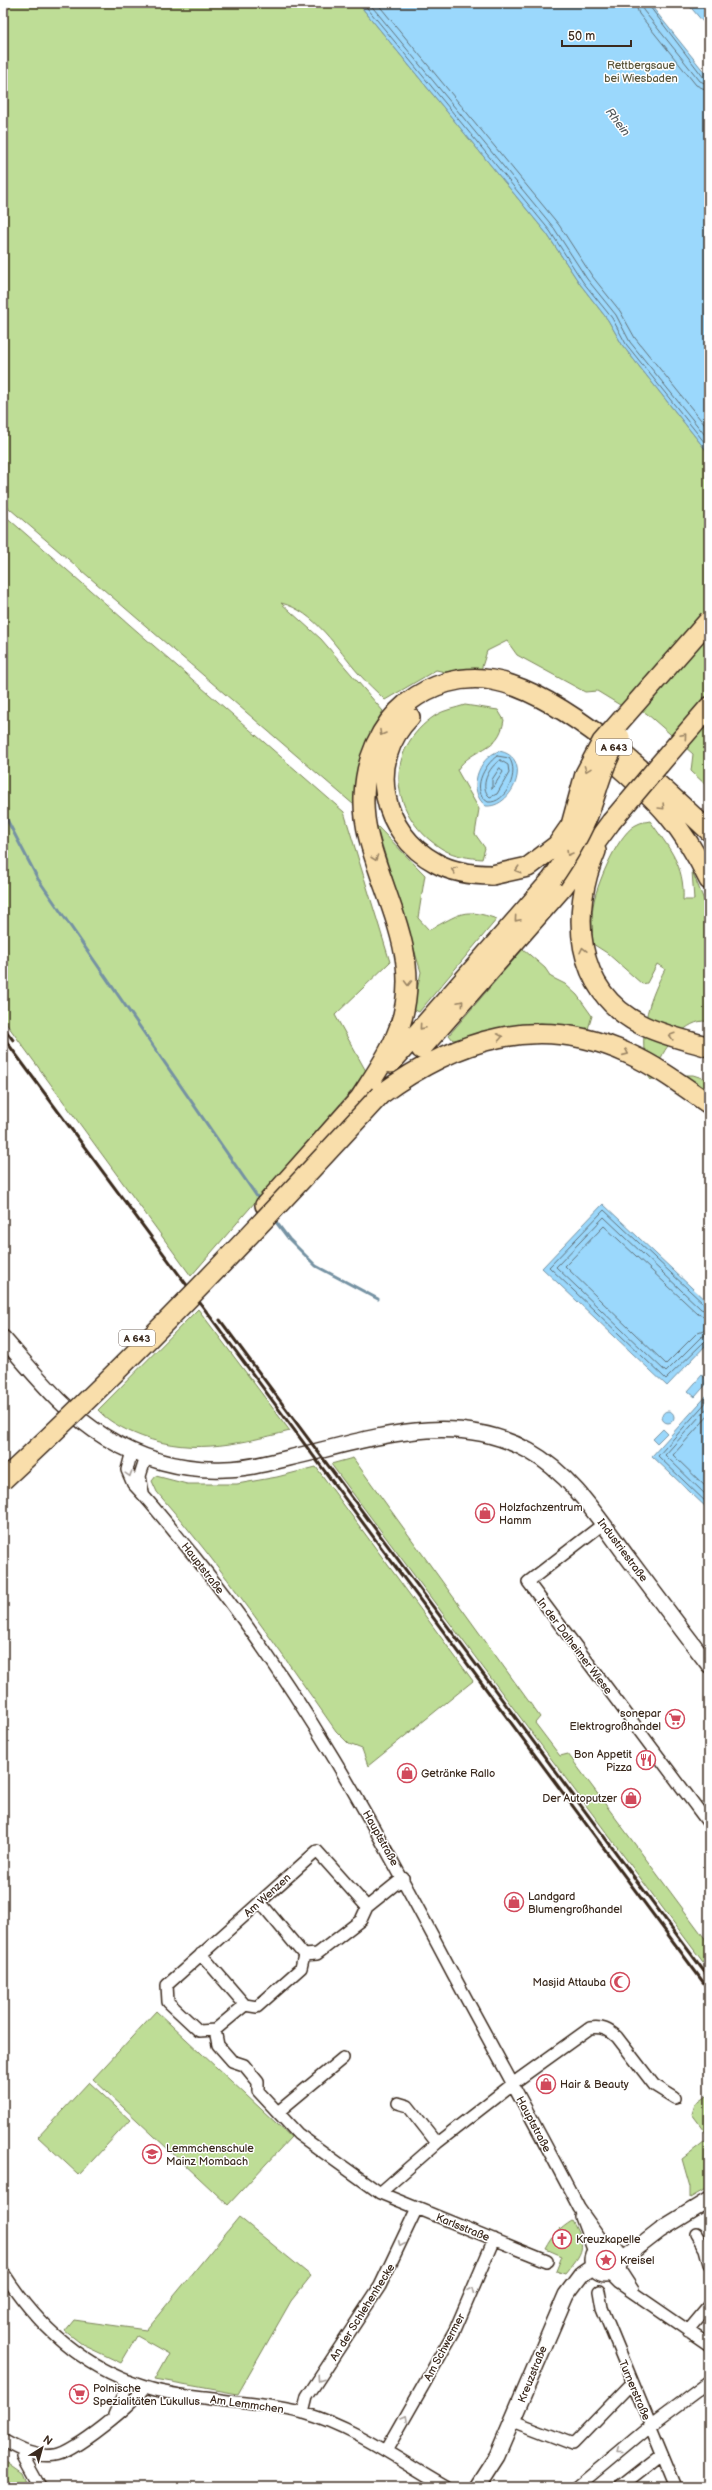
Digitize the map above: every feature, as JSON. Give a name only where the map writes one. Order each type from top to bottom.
[{"type":"highway","points":[[709,620],[602,742],[585,774],[571,825],[557,845],[539,861],[504,874],[476,875],[463,873],[436,863],[414,848],[404,837],[390,814],[386,800],[384,773],[386,759],[397,733],[414,712],[432,701],[451,693],[479,691],[506,696],[559,717],[631,760],[709,832]]},
{"type":"highway","name":"A 643","points":[[3,1465],[129,1345],[198,1276],[288,1180],[552,879],[570,852],[582,830],[604,765],[617,742],[636,716],[709,635]]},
{"type":"highway","points":[[360,1098],[394,1043],[403,1019],[408,987],[408,968],[403,942],[369,840],[365,817],[366,777],[372,754],[382,733],[402,707],[420,694],[440,684],[461,680],[483,679],[504,683],[530,694],[607,757],[662,808],[687,838],[709,880]]},
{"type":"highway","name":"A 643","points":[[3,1480],[73,1415],[194,1295],[380,1095],[563,888],[611,822],[709,707]]},
{"type":"highway","points":[[611,822],[593,857],[582,902],[580,932],[587,965],[604,994],[628,1017],[652,1029],[709,1047]]},
{"type":"highway","points":[[380,1095],[410,1073],[456,1049],[499,1037],[536,1033],[566,1035],[609,1045],[649,1064],[709,1104]]},
{"type":"main road","name":"Industriestraße","points":[[3,1338],[70,1410],[94,1430],[132,1452],[179,1466],[226,1469],[266,1463],[414,1430],[460,1429],[501,1439],[531,1453],[561,1475],[603,1524],[709,1665]]},
{"type":"main road","name":"Kreuzstraße","points":[[616,2267],[660,2230],[709,2200]]},
{"type":"main road","name":"Kreuzstraße","points":[[477,2487],[497,2456],[566,2295],[581,2275],[601,2253],[660,2230]]},
{"type":"main road","name":"Hauptstraße","points":[[601,2253],[618,2253],[616,2267],[599,2271],[601,2253]]},
{"type":"street","name":"Hauptstraße","points":[[132,1452],[128,1465],[128,1474],[211,1577],[288,1684],[346,1775],[403,1878],[512,2085],[579,2208],[601,2253]]},
{"type":"street","points":[[143,1494],[140,1476],[146,1457]]},
{"type":"street","name":"In der Dalheimer Wiese","points":[[603,1524],[528,1582],[709,1824]]},
{"type":"street","name":"Am Wenzen","points":[[215,2030],[199,2031],[168,2002],[167,1985],[317,1851],[366,1907]]},
{"type":"street","points":[[304,1955],[317,1954],[361,1920],[366,1907],[403,1878]]},
{"type":"street","points":[[260,1902],[304,1955]]},
{"type":"street","points":[[201,1954],[245,2005],[257,2007],[301,1968],[304,1955]]},
{"type":"street","points":[[215,2030],[245,2005]]},
{"type":"street","points":[[380,2193],[437,2143],[585,2030],[599,2027],[618,2037],[654,2085],[674,2098]]},
{"type":"street","name":"Karlsstraße","points":[[215,2030],[218,2045],[232,2061],[244,2065],[258,2082],[258,2091],[298,2134],[380,2193],[547,2261]]},
{"type":"street","points":[[278,2112],[343,2058]]},
{"type":"street","points":[[398,2103],[408,2106],[437,2143]]},
{"type":"street","name":"An der Schlehenhecke","points":[[302,2413],[307,2397],[380,2286],[417,2208]]},
{"type":"street","points":[[696,2234],[705,2249],[709,2264]]},
{"type":"street","name":"Am Schwermer","points":[[386,2451],[455,2330],[494,2240]]},
{"type":"street","name":"Hauptstraße","points":[[616,2267],[635,2293],[709,2345]]},
{"type":"street","name":"Am Lemmchen","points":[[3,2272],[29,2310],[50,2332],[85,2359],[129,2381],[144,2387],[179,2394],[302,2413],[341,2426],[446,2487]]},
{"type":"street","name":"Turnerstraße","points":[[599,2292],[602,2308],[676,2487]]},
{"type":"street","points":[[688,2331],[709,2306]]},
{"type":"street","points":[[112,2417],[129,2381]]},
{"type":"street","points":[[577,2487],[650,2426],[709,2382]]},
{"type":"street","points":[[513,2421],[573,2444],[632,2383]]},
{"type":"street","points":[[3,2440],[23,2451],[45,2456],[63,2453],[136,2398],[144,2387]]},
{"type":"street","points":[[23,2451],[23,2456],[40,2487]]},
{"type":"street","points":[[620,2487],[662,2454]]},
{"type":"green space","points":[[3,3],[358,3],[547,234],[580,284],[608,320],[623,346],[709,454],[709,788],[691,771],[693,754],[646,713],[620,705],[597,691],[585,692],[517,655],[507,641],[487,651],[481,670],[446,672],[436,670],[385,700],[359,674],[315,622],[293,607],[281,603],[321,639],[383,711],[371,733],[363,756],[357,781],[354,805],[3,503]]},
{"type":"green space","points":[[3,514],[344,812],[390,962],[335,1015],[367,1073],[191,1276],[3,1019]]},
{"type":"green space","points":[[465,705],[498,710],[504,720],[497,738],[491,744],[463,762],[457,770],[479,809],[475,834],[485,848],[482,859],[448,852],[426,836],[412,820],[403,803],[399,784],[400,765],[406,747],[418,730],[439,713]]},
{"type":"green space","points":[[650,821],[669,849],[678,867],[683,888],[683,900],[694,900],[692,871],[709,912],[709,1022],[702,1021],[688,1026],[669,1044],[662,1056],[657,1075],[651,1080],[647,1073],[645,1059],[645,1024],[655,991],[665,969],[657,964],[647,983],[642,984],[607,953],[593,944],[592,922],[596,893],[610,858],[624,836],[631,829],[639,823]]},
{"type":"green space","points":[[376,825],[425,875],[418,918],[429,930],[455,916],[462,914],[476,913],[497,919],[419,1012],[413,1009],[421,972]]},
{"type":"green space","points":[[523,949],[545,968],[551,977],[565,984],[577,995],[592,1016],[588,1029],[541,1023],[453,1040],[449,1035]]},
{"type":"green space","points":[[676,1075],[693,1075],[709,1080],[709,1097]]},
{"type":"green space","points":[[198,1309],[290,1431],[230,1444],[191,1446],[171,1444],[151,1440],[131,1432],[105,1417],[98,1410]]},
{"type":"green space","points":[[353,1458],[540,1717],[535,1723],[560,1756],[568,1754],[709,1944],[709,1970],[331,1464]]},
{"type":"green space","points":[[316,1467],[473,1681],[368,1766],[362,1749],[349,1744],[336,1731],[228,1580],[157,1492],[152,1481],[156,1476],[187,1484],[237,1484],[277,1477]]},
{"type":"green space","points":[[156,2011],[291,2137],[228,2205],[93,2079]]},
{"type":"green space","points":[[89,2082],[130,2120],[79,2175],[38,2137]]},
{"type":"green space","points":[[709,2094],[709,2137],[692,2114],[695,2104]]},
{"type":"green space","points":[[709,2138],[709,2187],[690,2198],[690,2187],[682,2159]]},
{"type":"green space","points":[[239,2217],[311,2276],[291,2301],[238,2394],[155,2379],[169,2354],[137,2336],[121,2363],[83,2345],[65,2331],[74,2320],[146,2330]]},
{"type":"green space","points":[[572,2221],[580,2237],[581,2249],[580,2254],[565,2274],[556,2271],[562,2256],[546,2249],[557,2233]]},
{"type":"green space","points":[[604,2254],[608,2254],[612,2260],[608,2266],[604,2266],[600,2262],[600,2258]]},
{"type":"green space","points":[[3,2459],[23,2473],[29,2487],[12,2484],[10,2487],[3,2487]]},
{"type":"water","name":"Rhein","points":[[358,3],[649,3],[709,78],[709,454],[623,346],[608,320],[580,284],[547,234]]},
{"type":"water","points":[[687,3],[709,3],[709,29]]},
{"type":"water","points":[[499,751],[510,755],[516,762],[516,782],[504,799],[496,804],[486,806],[480,800],[477,792],[477,776],[485,761],[491,755]]},
{"type":"water","points":[[603,1204],[709,1304],[709,1342],[667,1386],[542,1268]]},
{"type":"water","points":[[702,1375],[709,1381],[695,1397],[688,1391]]},
{"type":"water","points":[[709,1393],[709,1510],[652,1456]]},
{"type":"water","points":[[666,1411],[670,1411],[674,1417],[670,1423],[666,1423],[662,1419],[662,1415]]},
{"type":"water","points":[[663,1429],[667,1433],[657,1443],[653,1439]]},
{"type":"waterway","points":[[3,812],[38,879],[260,1201]]},
{"type":"waterway","points":[[273,1218],[289,1239],[316,1266],[378,1299]]},
{"type":"railway","points":[[3,1027],[13,1040]]},
{"type":"railway","points":[[3,1037],[709,1990]]},
{"type":"railway","points":[[220,1320],[709,1978]]},
{"type":"place","name":"Holzfachzentrum Hamm","points":[[485,1513]]},
{"type":"place","name":"sonepar Elektrogroßhandel","points":[[675,1719]]},
{"type":"place","name":"Bon Appetit Pizza","points":[[646,1760]]},
{"type":"place","name":"Getränke Rallo","points":[[407,1773]]},
{"type":"place","name":"Der Autoputzer","points":[[631,1798]]},
{"type":"place","name":"Landgard Blumengroßhandel","points":[[514,1902]]},
{"type":"place","name":"Masjid Attauba","points":[[620,1982]]},
{"type":"place","name":"Hair & Beauty","points":[[546,2084]]},
{"type":"place","name":"Lemmchenschule Mainz Mombach","points":[[152,2154]]},
{"type":"place","name":"Kreuzkapelle","points":[[562,2239]]},
{"type":"place","name":"Kreisel","points":[[606,2260]]},
{"type":"place","name":"Polnische Spezialitäten Lukullus","points":[[79,2394]]},
{"type":"park label","name":"Rettbergsaue bei Wiesbaden","points":[[641,71]]}]
